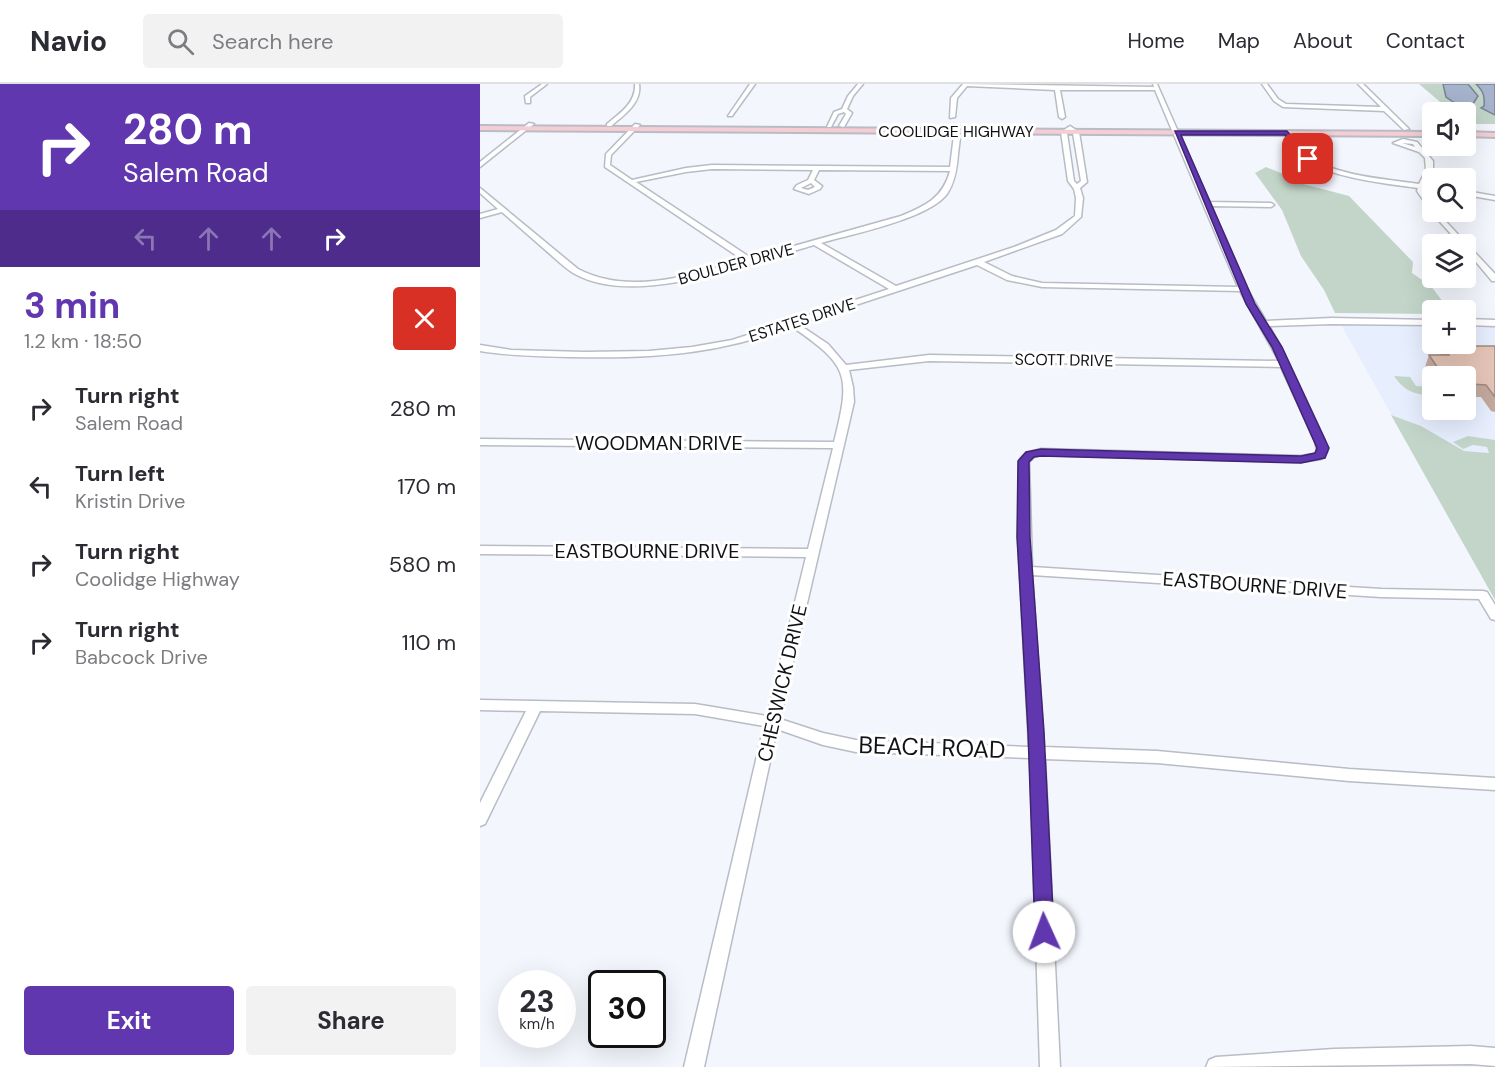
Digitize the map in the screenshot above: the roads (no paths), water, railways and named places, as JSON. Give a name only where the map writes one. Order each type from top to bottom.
[{"type":"main road","name":"COOLIDGE HIGHWAY","points":[[528,127],[609,125],[958,129]]},
{"type":"main road","name":"COOLIDGE HIGHWAY","points":[[480,126],[842,126],[1070,131],[1422,132]]},
{"type":"main road","name":"COOLIDGE HIGHWAY","points":[[1287,131],[1406,129],[1422,131]]},
{"type":"main road","points":[[1476,129],[1495,129]]},
{"type":"main road","points":[[1476,134],[1495,135]]},
{"type":"street","points":[[528,102],[527,97],[544,84]]},
{"type":"street","points":[[609,125],[636,98],[639,90],[637,84]]},
{"type":"street","points":[[730,115],[753,84]]},
{"type":"street","points":[[829,126],[836,113],[844,110],[851,96],[861,84]]},
{"type":"street","points":[[952,117],[954,98],[967,84],[1058,88],[1156,87],[1243,289],[1285,364],[1323,448],[1320,455],[1301,459],[1052,452],[1030,455],[1025,459],[1023,466],[1026,571],[1037,752],[1050,1067]]},
{"type":"street","points":[[1264,84],[1276,100],[1286,106],[1385,109]]},
{"type":"street","points":[[1360,84],[1406,129]]},
{"type":"street","points":[[1058,88],[1062,117]]},
{"type":"street","points":[[842,126],[849,113],[844,110]]},
{"type":"street","points":[[480,165],[528,127]]},
{"type":"street","points":[[635,127],[608,155],[606,162],[610,169],[750,261]]},
{"type":"street","name":"BOULDER DRIVE","points":[[480,190],[575,271],[596,280],[630,284],[661,283],[692,277],[903,217],[932,205],[948,190],[958,129]]},
{"type":"street","name":"ESTATES DRIVE","points":[[480,348],[523,353],[659,354],[717,346],[977,262],[1059,232],[1078,217],[1080,199],[1078,187],[1071,181],[1070,131]]},
{"type":"street","name":"ESTATES DRIVE","points":[[1070,131],[1084,182],[1078,187]]},
{"type":"street","points":[[1287,131],[1303,156],[1324,166],[1349,174],[1421,186]]},
{"type":"street","points":[[1418,150],[1426,155],[1431,164],[1421,186],[1422,192]]},
{"type":"street","points":[[629,182],[704,168],[952,169]]},
{"type":"street","points":[[811,181],[817,168]]},
{"type":"street","points":[[1476,195],[1495,198]]},
{"type":"street","points":[[1208,204],[1271,205]]},
{"type":"street","points":[[480,216],[502,210]]},
{"type":"street","points":[[1444,222],[1455,234]]},
{"type":"street","points":[[815,242],[895,289]]},
{"type":"street","points":[[1476,257],[1495,279]]},
{"type":"street","points":[[977,262],[1010,278],[1042,285],[1243,289]]},
{"type":"street","points":[[1263,324],[1332,321],[1422,322]]},
{"type":"street","points":[[1476,322],[1495,323]]},
{"type":"street","points":[[792,323],[832,352],[844,368]]},
{"type":"street","name":"SCOTT DRIVE","points":[[844,368],[936,358],[1285,364]]},
{"type":"street","name":"CHESWICK DRIVE","points":[[694,1067],[772,722],[849,402],[850,384],[844,368]]},
{"type":"street","name":"WOODMAN DRIVE","points":[[480,442],[838,445]]},
{"type":"street","name":"EASTBOURNE DRIVE","points":[[480,550],[813,553]]},
{"type":"street","name":"EASTBOURNE DRIVE","points":[[1026,571],[1381,593],[1483,595],[1495,616]]},
{"type":"street","name":"BEACH ROAD","points":[[480,705],[695,709],[772,722],[824,739],[856,746],[1157,757],[1349,775],[1495,784]]},
{"type":"street","points":[[480,819],[536,706]]},
{"type":"street","points":[[1216,1067],[1334,1058],[1471,1055],[1495,1057]]},
{"type":"water","points":[[1443,84],[1468,84],[1478,96],[1474,102],[1453,102],[1446,97]]},
{"type":"water","points":[[1476,84],[1495,84],[1495,115],[1481,108],[1484,106],[1484,96]]}]
